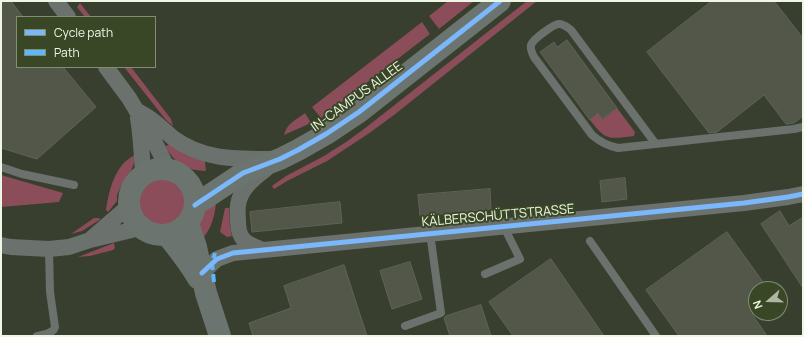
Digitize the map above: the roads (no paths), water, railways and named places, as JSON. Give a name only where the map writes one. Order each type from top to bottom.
[{"type":"street","points":[[56,1],[67,16]]},
{"type":"street","name":"IN-CAMPUS ALLEE","points":[[191,214],[243,173],[280,159],[298,150],[326,134],[359,112],[500,1]]},
{"type":"street","points":[[107,68],[120,85],[177,174],[192,187],[194,196],[191,214],[196,247],[204,283],[220,336]]},
{"type":"street","points":[[136,110],[152,120],[173,138],[200,152],[219,157],[239,159],[280,159]]},
{"type":"street","points":[[136,110],[140,130],[143,175]]},
{"type":"street","points":[[262,250],[246,242],[242,238],[238,227],[237,206],[243,190],[250,182],[280,159]]},
{"type":"street","points":[[177,174],[159,169],[150,171],[136,181],[131,188],[129,197],[131,214],[140,228],[146,232],[160,235],[175,233],[182,229],[191,214]]},
{"type":"street","name":"IN-CAMPUS ALLEE","points":[[177,174],[243,173]]},
{"type":"street","name":"KÄLBERSCHÜTTSTRASSE","points":[[204,283],[212,263],[222,256],[233,253],[744,203],[803,194]]},
{"type":"street","points":[[90,240],[129,206]]},
{"type":"street","points":[[1,245],[49,249],[69,247],[90,240],[140,228]]},
{"type":"street","points":[[167,235],[204,283]]},
{"type":"lane","points":[[655,143],[567,27],[559,24],[555,25],[534,40],[531,44],[531,53],[592,135],[601,142],[610,146],[618,148],[803,127]]},
{"type":"lane","points":[[1,167],[22,174],[74,185]]},
{"type":"lane","points":[[485,274],[520,259],[504,227]]},
{"type":"lane","points":[[405,326],[441,313],[430,234]]},
{"type":"lane","points":[[590,241],[656,336]]},
{"type":"lane","points":[[37,336],[51,332],[55,327],[50,292],[49,249]]}]
